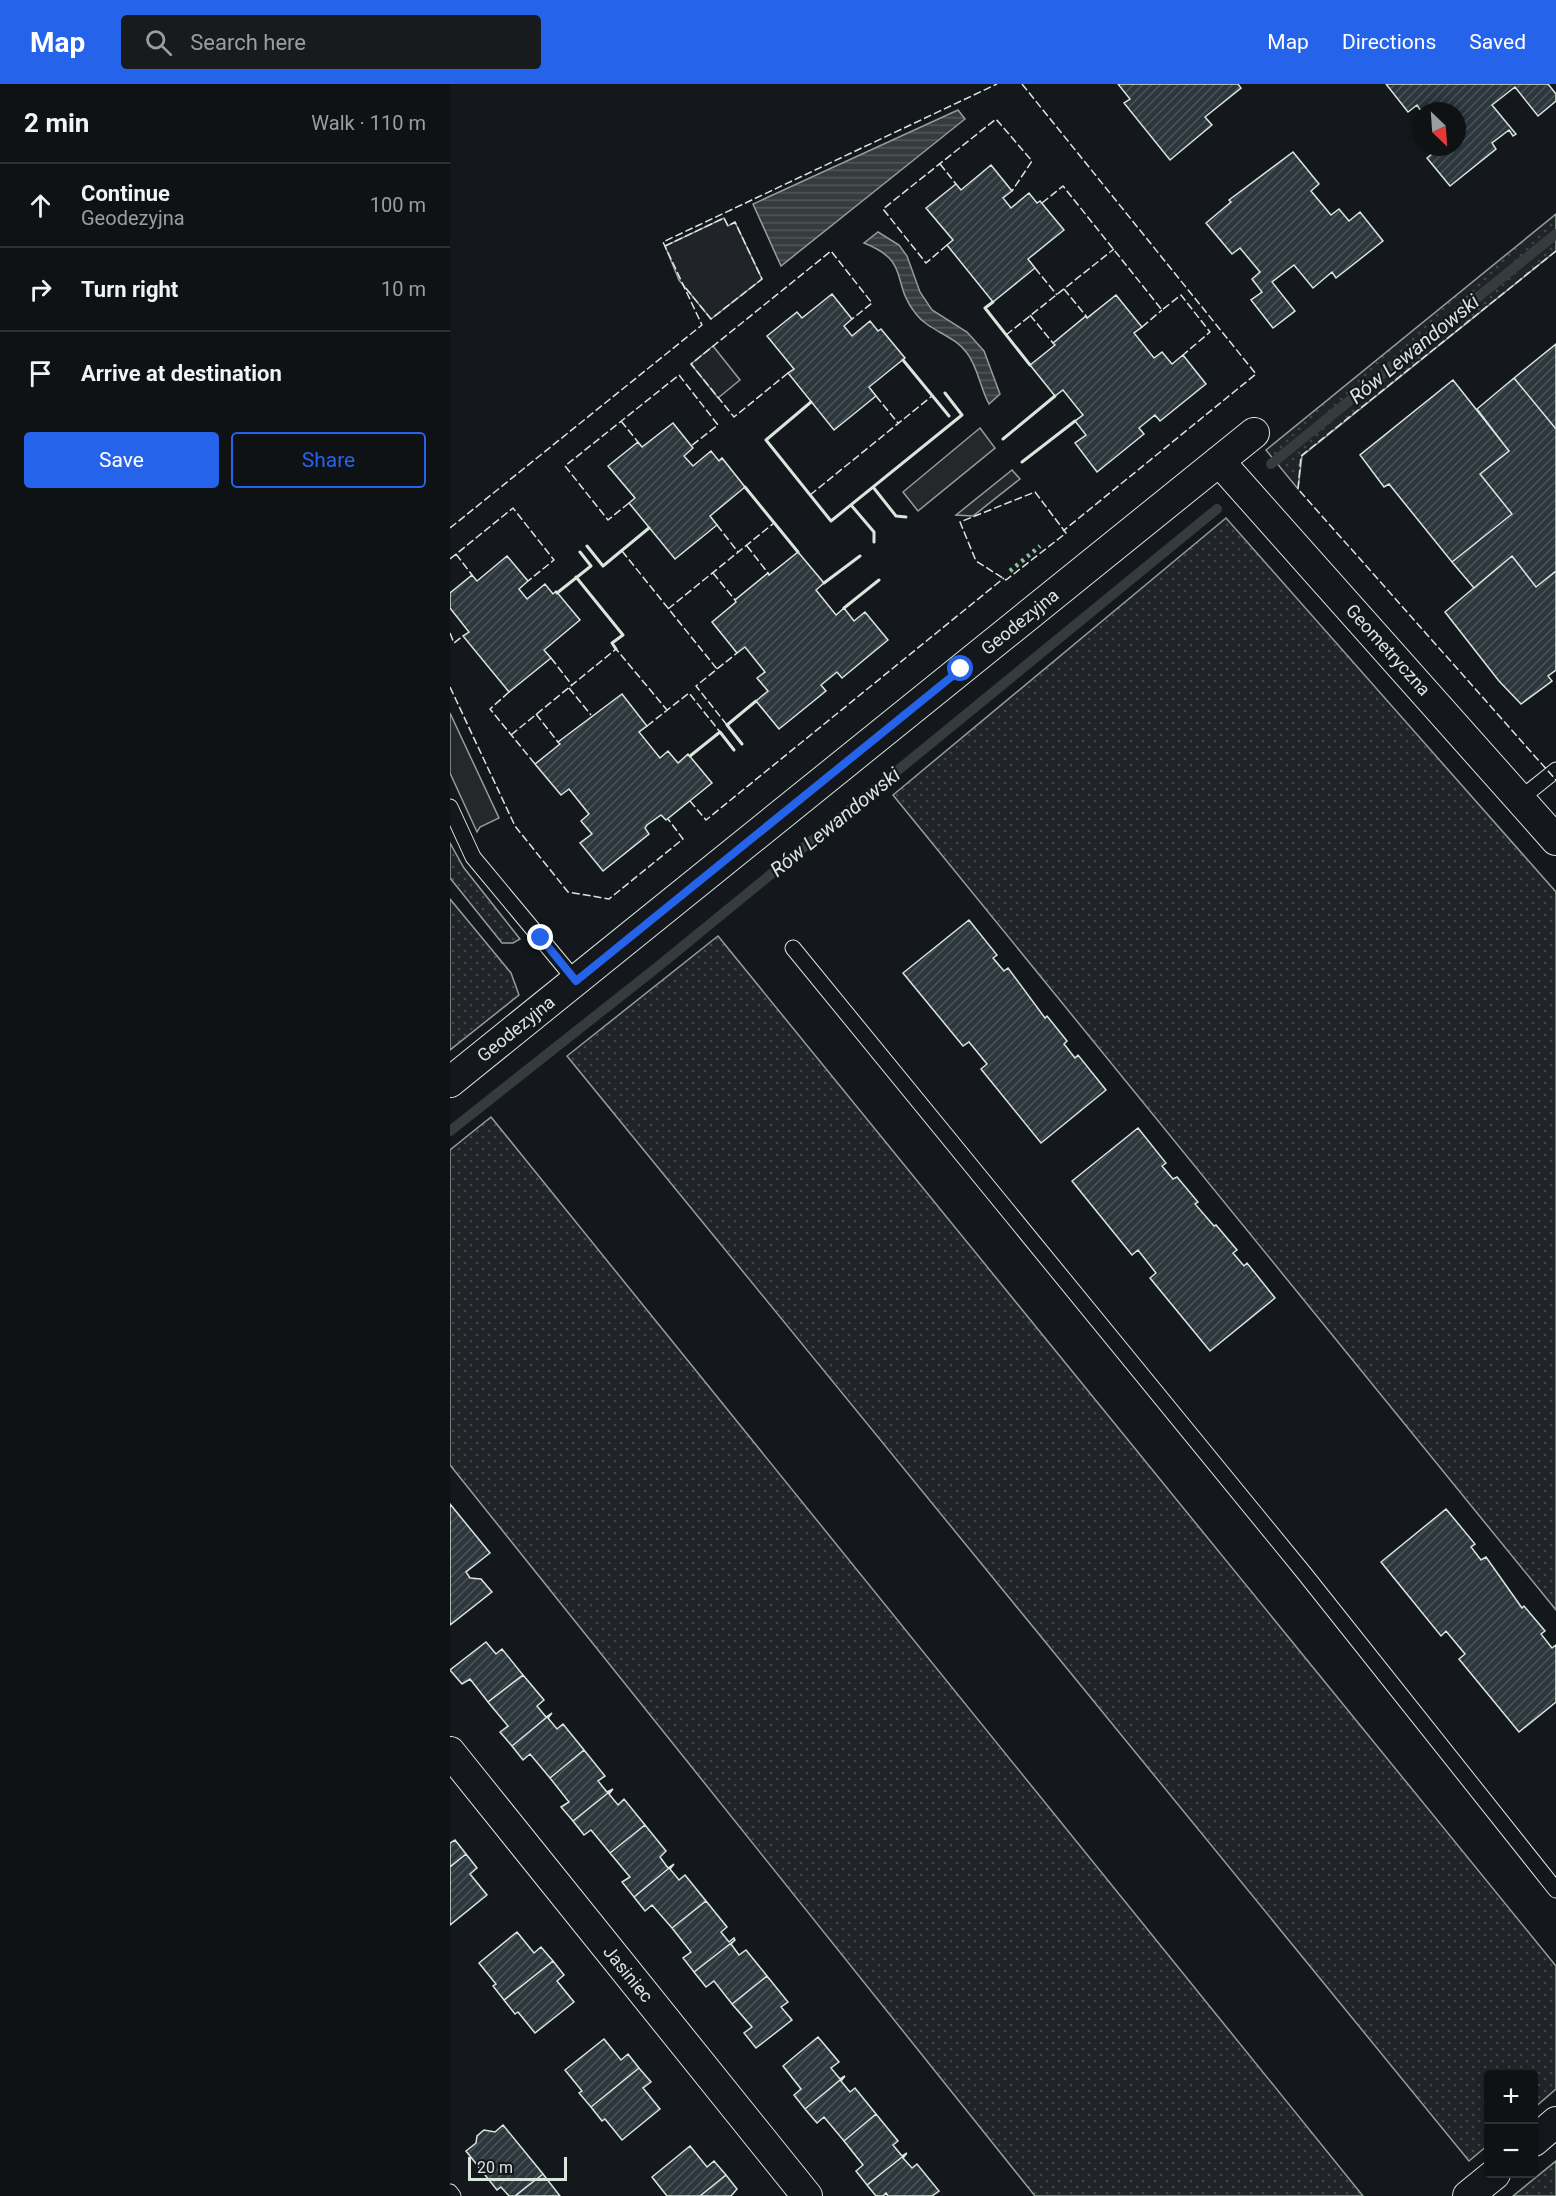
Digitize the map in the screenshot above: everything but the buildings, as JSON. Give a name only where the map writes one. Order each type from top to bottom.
[{"type":"street","name":"Geodezyjna","points":[[450,1082],[1254,433]]},
{"type":"street","name":"Geometryczna","points":[[1220,460],[1556,840]]},
{"type":"street","name":"Jasiniec","points":[[450,1752],[807,2196]]},
{"type":"street","points":[[1538,2137],[1556,2122]]},
{"type":"street","points":[[1468,2196],[1490,2178]]},
{"type":"lane","points":[[1520,799],[1556,770]]},
{"type":"lane","points":[[450,807],[473,857],[576,981]]},
{"type":"lane","points":[[793,948],[1304,1573],[1556,1890]]},
{"type":"lane","points":[[450,2192],[453,2196]]},
{"type":"shaded area","points":[[958,110],[965,119],[781,266],[753,204]]},
{"type":"shaded area","points":[[1556,214],[1556,251],[1302,456],[1298,489],[1266,450]]},
{"type":"shaded area","points":[[724,218],[728,226],[735,222],[762,279],[711,319],[679,280],[665,246]]},
{"type":"shaded area","points":[[878,232],[899,245],[907,256],[920,292],[932,310],[967,332],[984,351],[1000,394],[989,404],[967,353],[962,347],[921,320],[908,303],[895,265],[879,250],[864,243]]},
{"type":"shaded area","points":[[713,346],[740,380],[718,398],[691,364]]},
{"type":"shaded area","points":[[980,428],[995,448],[918,511],[903,492]]},
{"type":"shaded area","points":[[1012,470],[1020,479],[973,516],[956,515]]},
{"type":"shaded area","points":[[1226,518],[1556,892],[1556,1610],[893,795]]},
{"type":"shaded area","points":[[450,713],[499,818],[480,827],[477,832],[450,773]]},
{"type":"shaded area","points":[[450,843],[464,868],[520,939],[513,943],[502,943],[450,878]]},
{"type":"shaded area","points":[[450,899],[511,973],[519,995],[450,1050]]},
{"type":"shaded area","points":[[718,936],[1556,1966],[1556,2089],[1538,2105],[1538,2070],[1484,2070],[1484,2148],[1469,2161],[567,1056]]},
{"type":"shaded area","points":[[491,1117],[1363,2196],[1035,2196],[450,1465],[450,1150]]},
{"type":"shaded area","points":[[1556,2161],[1556,2196],[1513,2196],[1538,2178]]},
{"type":"waterway","name":"Rów Lewandowski","points":[[1271,464],[1556,234]]},
{"type":"waterway","name":"Rów Lewandowski","points":[[450,1131],[660,965],[1217,509]]},
{"type":"hedge","points":[[1010,571],[1040,546]]},
{"type":"fence","points":[[450,528],[702,325],[663,242],[997,84]]},
{"type":"fence","points":[[1022,84],[1256,374],[1063,531]]},
{"type":"fence","points":[[947,245],[926,263],[883,209],[996,119],[1032,161],[1012,191]]},
{"type":"fence","points":[[940,164],[956,184]]},
{"type":"fence","points":[[1042,203],[1063,186],[1162,310],[1181,295],[1210,332],[1183,355]]},
{"type":"fence","points":[[665,246],[724,218],[728,226],[735,222],[762,279],[711,319],[685,287]]},
{"type":"fence","points":[[1006,335],[1114,249]]},
{"type":"fence","points":[[788,373],[734,417],[691,364],[831,251],[872,303],[852,319]]},
{"type":"fence","points":[[1556,251],[1301,456],[1298,489],[1556,780]]},
{"type":"fence","points":[[1035,268],[1057,295]]},
{"type":"fence","points":[[1064,289],[1086,316]]},
{"type":"fence","points":[[1142,327],[1162,310]]},
{"type":"fence","points":[[1030,315],[1053,343]]},
{"type":"fence","points":[[629,503],[608,520],[565,466],[679,375],[718,425],[691,446]]},
{"type":"fence","points":[[876,396],[898,423]]},
{"type":"fence","points":[[810,495],[932,396]]},
{"type":"fence","points":[[621,421],[638,442]]},
{"type":"fence","points":[[1035,492],[1066,533],[1006,580],[976,561],[960,522],[1035,492]]},
{"type":"fence","points":[[450,559],[513,508],[554,560],[528,581]]},
{"type":"fence","points":[[668,609],[774,523]]},
{"type":"fence","points":[[717,525],[738,552]]},
{"type":"fence","points":[[747,546],[768,573]]},
{"type":"fence","points":[[622,551],[717,669]]},
{"type":"fence","points":[[456,554],[472,575]]},
{"type":"fence","points":[[713,573],[735,600]]},
{"type":"fence","points":[[690,801],[706,820],[1004,578]]},
{"type":"fence","points":[[450,633],[454,643],[463,636]]},
{"type":"fence","points":[[511,735],[616,649],[667,710]]},
{"type":"fence","points":[[727,725],[696,686],[737,653]]},
{"type":"fence","points":[[551,658],[572,685]]},
{"type":"fence","points":[[450,687],[515,826],[568,892],[609,899],[683,839],[668,819]]},
{"type":"fence","points":[[569,688],[591,715]]},
{"type":"fence","points":[[509,692],[490,709],[535,764]]},
{"type":"fence","points":[[647,726],[689,693],[720,732]]},
{"type":"fence","points":[[536,714],[558,742]]},
{"type":"wall","points":[[993,302],[985,308],[1030,365]]},
{"type":"wall","points":[[903,360],[949,416]]},
{"type":"wall","points":[[811,402],[766,440],[831,521],[962,415],[945,393]]},
{"type":"wall","points":[[1003,439],[1055,396]]},
{"type":"wall","points":[[1022,462],[1075,421]]},
{"type":"wall","points":[[745,487],[798,552]]},
{"type":"wall","points":[[873,487],[896,516],[906,517]]},
{"type":"wall","points":[[851,505],[874,532],[874,542]]},
{"type":"wall","points":[[587,546],[603,566],[649,528]]},
{"type":"wall","points":[[557,593],[591,566],[580,552]]},
{"type":"wall","points":[[824,583],[860,556]]},
{"type":"wall","points":[[576,577],[623,635],[612,643],[616,649]]},
{"type":"wall","points":[[844,608],[879,580]]},
{"type":"wall","points":[[742,744],[727,725],[756,701]]},
{"type":"wall","points":[[690,756],[720,732],[734,750]]},
{"type":"route","points":[[541,938],[576,981],[961,669]]}]
